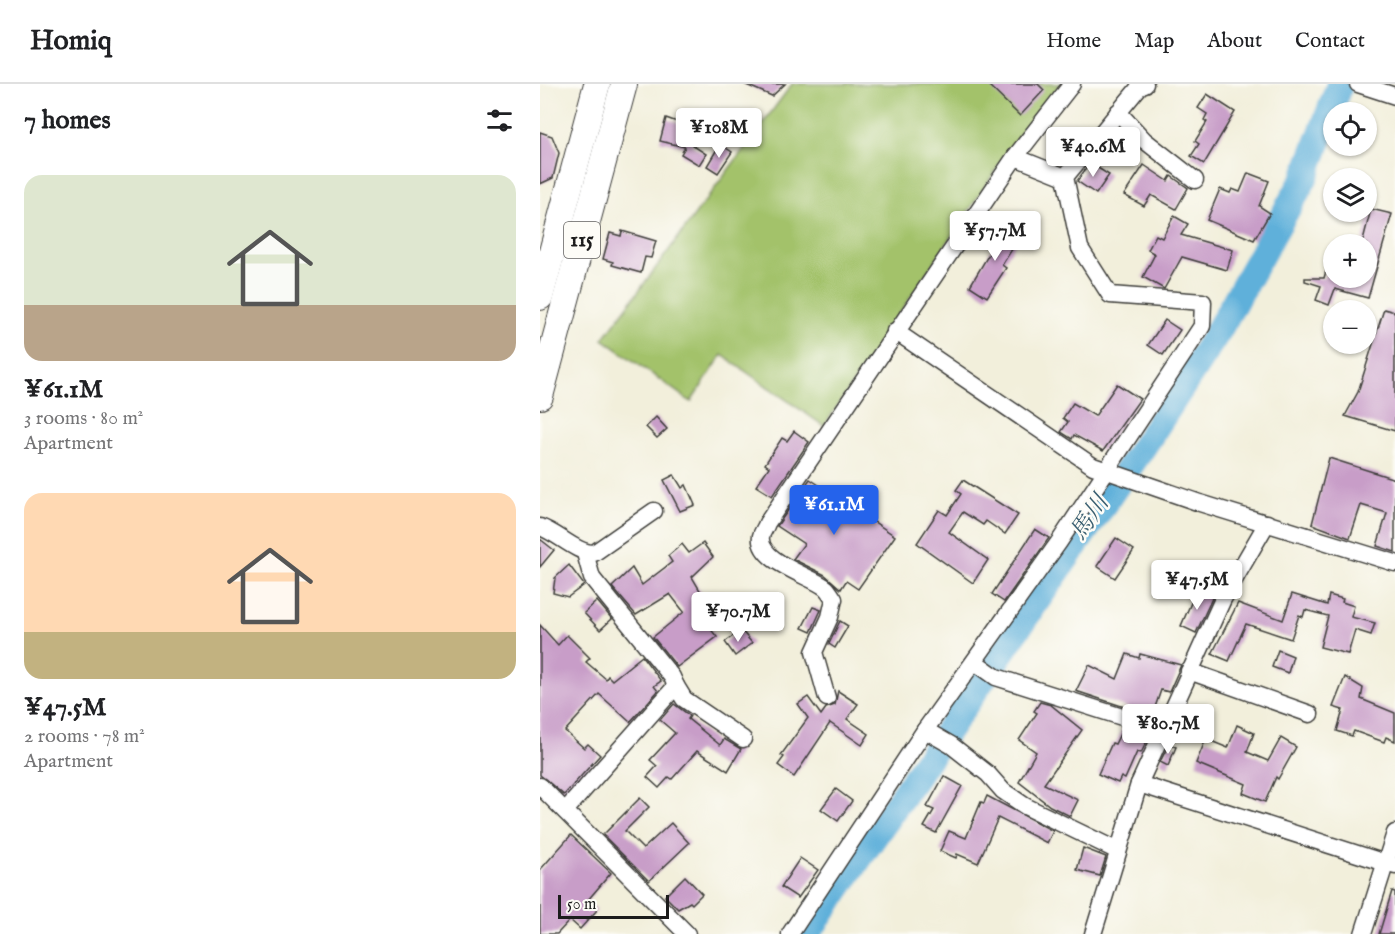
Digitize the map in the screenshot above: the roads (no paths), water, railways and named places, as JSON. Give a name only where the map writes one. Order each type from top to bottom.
[{"type":"highway","name":"115","points":[[540,297],[597,84]]},
{"type":"highway","name":"115","points":[[540,396],[624,84]]},
{"type":"street","points":[[827,698],[814,652],[830,617],[834,599],[825,587],[791,570],[772,556],[763,546],[761,538],[767,523],[895,331],[1015,158],[1072,84]]},
{"type":"street","points":[[1065,177],[1142,84]]},
{"type":"street","points":[[1358,84],[1395,96]]},
{"type":"street","points":[[1118,112],[1143,140],[1195,180]]},
{"type":"street","points":[[1015,158],[1065,177]]},
{"type":"street","points":[[790,934],[929,732],[985,669],[1116,472],[1202,326],[1203,302],[1110,296],[1080,249],[1065,177]]},
{"type":"street","points":[[895,331],[1093,466],[1395,563]]},
{"type":"street","points":[[540,527],[556,533],[585,553],[594,553],[654,511]]},
{"type":"street","points":[[1093,934],[1139,784],[1223,599],[1267,523]]},
{"type":"street","points":[[585,553],[592,578],[672,677],[684,699],[743,739]]},
{"type":"street","points":[[985,669],[1163,730]]},
{"type":"street","points":[[1189,671],[1310,714]]},
{"type":"street","points":[[565,811],[676,686]]},
{"type":"street","points":[[929,732],[951,745],[988,774],[1003,791],[1025,806],[1118,851]]},
{"type":"street","points":[[1139,784],[1390,864]]},
{"type":"street","points":[[540,786],[687,934]]},
{"type":"street","points":[[1363,934],[1390,864],[1395,832]]},
{"type":"waterway","name":"馬川","points":[[807,934],[1145,444],[1217,333],[1304,179],[1340,84]]}]
